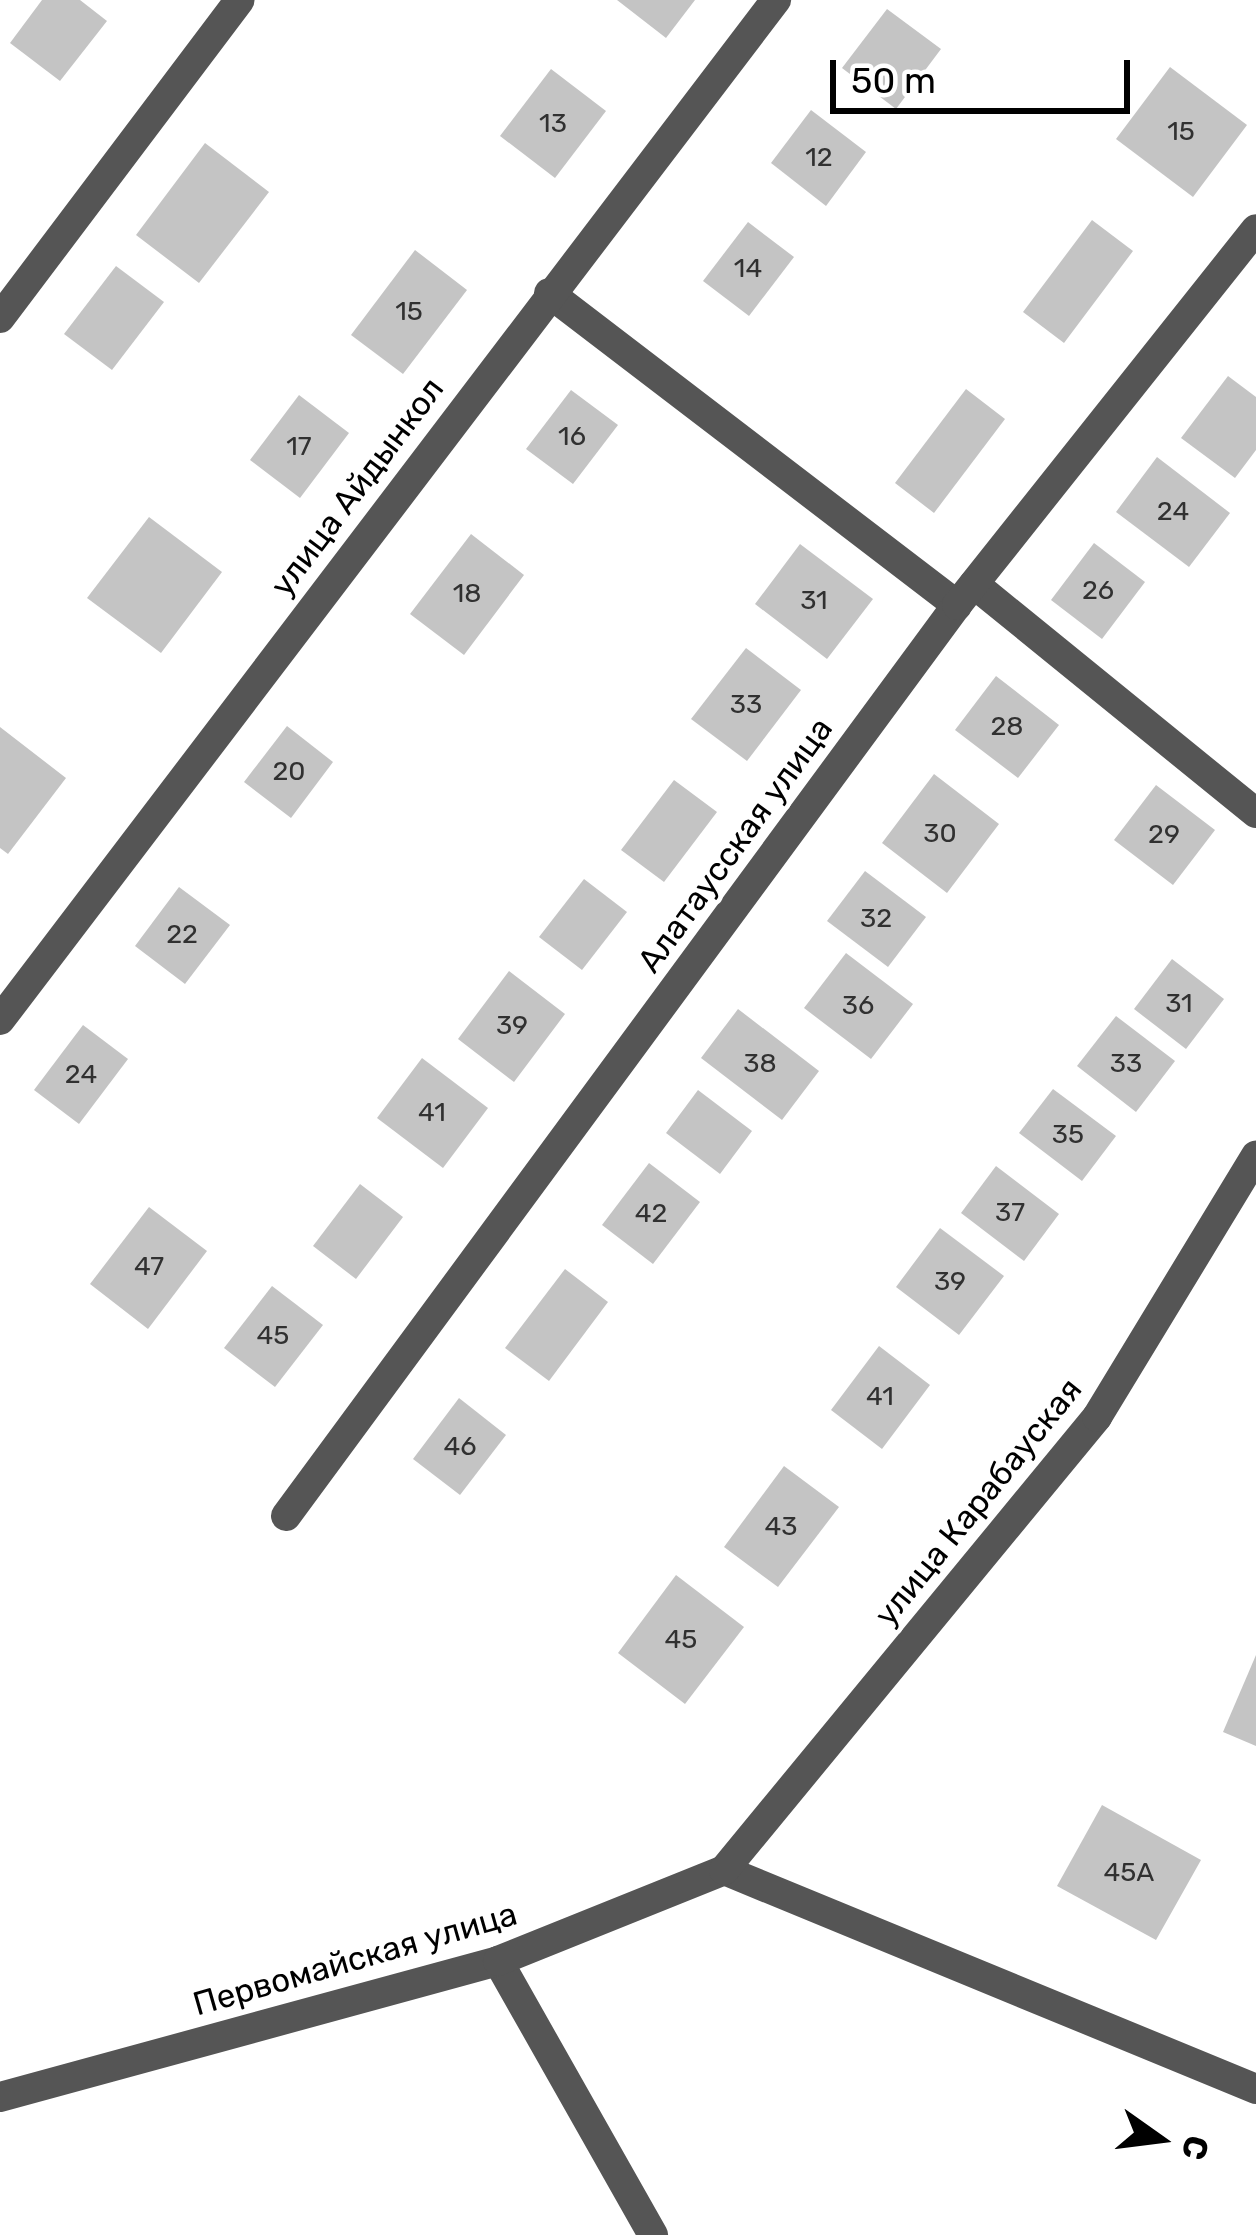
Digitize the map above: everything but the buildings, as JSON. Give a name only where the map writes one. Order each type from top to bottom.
[{"type":"street","points":[[0,318],[239,0]]},
{"type":"street","name":"улица Айдынкол","points":[[0,1020],[776,0]]},
{"type":"street","name":"Алатаусская улица","points":[[286,1516],[966,594],[1256,229]]},
{"type":"street","points":[[549,293],[966,594],[1256,813]]},
{"type":"street","name":"улица Карабауская","points":[[724,1870],[1097,1418],[1256,1156]]},
{"type":"street","points":[[724,1870],[1256,2090]]},
{"type":"street","name":"Первомайская улица","points":[[0,2097],[498,1960],[724,1870]]},
{"type":"street","points":[[498,1960],[652,2235]]}]
